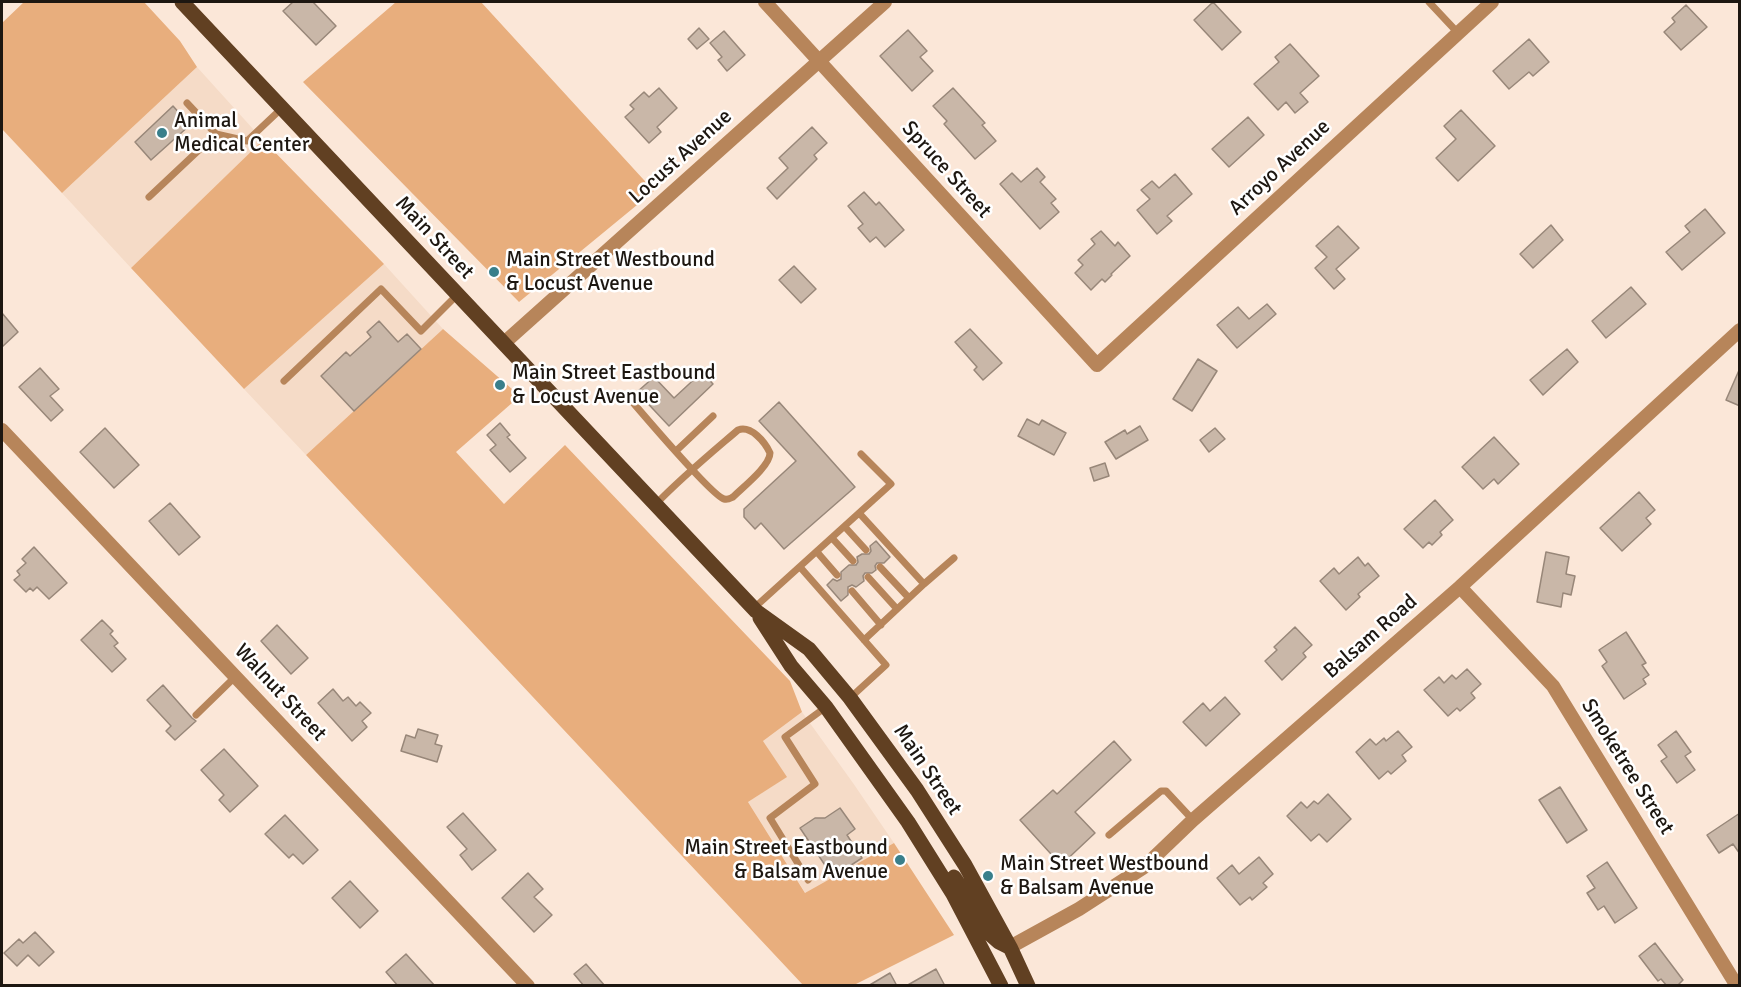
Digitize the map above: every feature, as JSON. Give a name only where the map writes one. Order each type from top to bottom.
[{"type":"main road","name":"Main Street","points":[[182,2],[754,608],[810,650],[850,698],[923,799],[964,865],[1010,947],[1028,986]]},
{"type":"main road","name":"Main Street","points":[[754,608],[791,666],[826,707],[908,822],[953,894],[1001,986]]},
{"type":"main road","points":[[908,822],[937,853],[991,935],[1010,947]]},
{"type":"street","name":"Spruce Street","points":[[765,2],[1097,365]]},
{"type":"street","name":"Locust Avenue","points":[[504,343],[885,2]]},
{"type":"street","name":"Arroyo Avenue","points":[[1097,365],[1492,2]]},
{"type":"street","name":"Balsam Road","points":[[1010,947],[1079,909],[1144,867],[1193,820],[1460,587],[1740,330]]},
{"type":"street","name":"Walnut Street","points":[[2,430],[528,986]]},
{"type":"street","name":"Smoketree Street","points":[[1460,587],[1553,686],[1737,986]]},
{"type":"lane","points":[[1429,2],[1458,33]]},
{"type":"lane","points":[[187,103],[216,134],[247,141],[282,108]]},
{"type":"lane","points":[[148,197],[216,134]]},
{"type":"lane","points":[[284,381],[381,289],[421,331],[458,294]]},
{"type":"lane","points":[[629,398],[693,469],[716,494],[723,499],[729,499],[765,466],[770,459],[770,453],[750,430],[745,428],[738,430],[693,469],[656,504]]},
{"type":"lane","points":[[676,450],[713,416]]},
{"type":"lane","points":[[754,608],[891,484],[861,453]]},
{"type":"lane","points":[[860,514],[924,584]]},
{"type":"lane","points":[[845,527],[866,550]]},
{"type":"lane","points":[[832,538],[853,561]]},
{"type":"lane","points":[[817,552],[837,575]]},
{"type":"lane","points":[[864,640],[954,558]]},
{"type":"lane","points":[[800,567],[886,665],[850,698]]},
{"type":"lane","points":[[880,567],[909,598]]},
{"type":"lane","points":[[868,578],[897,609]]},
{"type":"lane","points":[[852,591],[881,625]]},
{"type":"lane","points":[[196,715],[236,677]]},
{"type":"lane","points":[[808,880],[770,818],[815,784],[785,737],[826,707]]},
{"type":"lane","points":[[1108,835],[1161,791],[1166,791],[1193,820]]},
{"type":"shaded area","points":[[24,2],[144,2],[180,41],[197,67],[62,193],[2,129],[2,23]]},
{"type":"shaded area","points":[[396,2],[481,2],[654,191],[519,302],[303,82]]},
{"type":"shaded area","points":[[197,67],[263,140],[131,268],[62,193]]},
{"type":"shaded area","points":[[263,140],[384,264],[244,389],[131,268]]},
{"type":"shaded area","points":[[384,264],[443,329],[306,455],[244,389]]},
{"type":"shaded area","points":[[443,329],[520,396],[456,452],[504,504],[565,445],[790,681],[802,712],[763,741],[787,777],[748,802],[805,893],[894,843],[954,935],[854,985],[803,985],[306,455]]},
{"type":"shaded area","points":[[802,712],[894,843],[806,894],[748,802],[786,777],[763,741]]},
{"type":"building","points":[[293,2],[313,2],[336,26],[316,45],[283,11]]},
{"type":"building","points":[[1213,2],[1241,32],[1222,50],[1194,20]]},
{"type":"building","points":[[1686,5],[1707,27],[1681,50],[1664,32],[1675,22],[1672,18]]},
{"type":"building","points":[[699,28],[709,39],[697,49],[688,39]]},
{"type":"building","points":[[908,30],[927,51],[920,57],[933,71],[912,91],[880,56]]},
{"type":"building","points":[[724,31],[745,55],[727,71],[718,60],[722,57],[710,43]]},
{"type":"building","points":[[1529,39],[1549,62],[1533,76],[1529,72],[1509,89],[1493,71]]},
{"type":"building","points":[[1290,44],[1319,76],[1300,93],[1308,102],[1295,113],[1286,102],[1278,110],[1254,84],[1279,62],[1275,57]]},
{"type":"building","points":[[659,88],[677,108],[657,127],[661,132],[649,143],[625,117],[634,109],[630,105],[644,92],[649,97]]},
{"type":"building","points":[[953,88],[985,123],[982,125],[996,141],[975,159],[944,124],[947,121],[933,106]]},
{"type":"building","name":"Animal Medical Center","points":[[173,106],[190,125],[151,160],[135,142]]},
{"type":"building","points":[[1461,110],[1495,146],[1458,181],[1436,158],[1456,139],[1444,126]]},
{"type":"building","points":[[1248,117],[1264,135],[1229,167],[1212,149]]},
{"type":"building","points":[[812,127],[827,143],[814,155],[817,159],[777,199],[767,188],[788,168],[779,158]]},
{"type":"building","points":[[1037,168],[1045,177],[1040,182],[1056,199],[1051,203],[1059,212],[1040,229],[1000,184],[1012,173],[1021,182]]},
{"type":"building","points":[[1175,174],[1192,194],[1167,216],[1172,221],[1157,234],[1137,210],[1150,199],[1141,190],[1152,181],[1159,188]]},
{"type":"building","points":[[864,192],[876,205],[879,202],[904,230],[885,247],[876,237],[870,242],[858,228],[863,224],[848,206]]},
{"type":"building","points":[[1705,209],[1725,233],[1682,270],[1666,252],[1690,232],[1685,226]]},
{"type":"building","points":[[1551,225],[1563,240],[1533,268],[1520,254]]},
{"type":"building","points":[[1338,226],[1359,248],[1336,269],[1345,279],[1334,289],[1315,268],[1327,257],[1316,246]]},
{"type":"building","points":[[1101,231],[1115,246],[1118,242],[1130,256],[1105,282],[1102,279],[1091,290],[1075,273],[1083,265],[1078,260],[1095,244],[1091,239]]},
{"type":"building","points":[[794,266],[816,289],[801,303],[779,280]]},
{"type":"building","points":[[1631,287],[1646,304],[1606,338],[1592,321]]},
{"type":"building","points":[[1267,304],[1276,314],[1237,348],[1217,325],[1238,307],[1249,319]]},
{"type":"building","points":[[2,313],[18,332],[2,347]]},
{"type":"building","points":[[379,321],[398,342],[407,334],[421,349],[354,411],[321,376],[346,352],[350,356],[371,337],[367,332]]},
{"type":"building","points":[[970,329],[1002,363],[983,380],[974,370],[977,367],[955,342]]},
{"type":"building","points":[[1567,349],[1578,362],[1543,395],[1530,380]]},
{"type":"building","points":[[1198,359],[1217,371],[1192,411],[1173,399]]},
{"type":"building","points":[[40,368],[59,389],[50,396],[63,410],[51,421],[19,387]]},
{"type":"building","points":[[1740,368],[1740,406],[1726,400]]},
{"type":"building","points":[[702,372],[713,384],[669,426],[637,392],[654,377],[674,398]]},
{"type":"building","points":[[779,402],[855,487],[784,549],[761,523],[755,529],[744,517],[744,509],[796,461],[759,421]]},
{"type":"building","points":[[1027,419],[1039,425],[1042,420],[1066,433],[1054,455],[1018,436]]},
{"type":"building","points":[[500,423],[510,435],[507,437],[526,458],[510,472],[490,450],[496,445],[487,435]]},
{"type":"building","points":[[1140,426],[1148,440],[1116,459],[1105,442],[1125,430],[1127,434]]},
{"type":"building","points":[[105,428],[139,465],[114,488],[80,452]]},
{"type":"building","points":[[1215,428],[1225,439],[1209,452],[1200,440]]},
{"type":"building","points":[[1494,437],[1519,464],[1498,484],[1494,479],[1483,489],[1462,467]]},
{"type":"building","points":[[1105,463],[1109,476],[1094,481],[1090,468]]},
{"type":"building","points":[[1639,492],[1655,510],[1646,518],[1651,524],[1622,551],[1600,528]]},
{"type":"building","points":[[1435,500],[1453,520],[1440,532],[1442,535],[1432,545],[1429,542],[1423,548],[1404,529]]},
{"type":"building","points":[[170,503],[200,537],[179,555],[149,521]]},
{"type":"building","points":[[876,541],[890,557],[884,563],[877,563],[876,570],[872,573],[865,573],[864,581],[856,587],[852,585],[848,587],[848,595],[841,601],[827,585],[833,579],[837,581],[841,579],[841,572],[849,565],[856,565],[857,557],[869,554],[870,546]]},
{"type":"building","points":[[34,547],[67,583],[49,599],[37,587],[33,591],[30,588],[26,592],[14,580],[20,575],[17,571],[26,563],[22,559]]},
{"type":"building","points":[[1546,552],[1569,557],[1566,574],[1575,576],[1571,595],[1563,593],[1561,607],[1537,602]]},
{"type":"building","points":[[1358,557],[1365,566],[1368,563],[1379,576],[1358,594],[1360,597],[1346,610],[1320,581],[1334,568],[1339,574]]},
{"type":"building","points":[[102,620],[113,631],[110,634],[118,643],[114,646],[126,659],[112,672],[81,640]]},
{"type":"building","points":[[277,625],[308,658],[291,674],[261,641]]},
{"type":"building","points":[[1295,627],[1312,645],[1303,653],[1306,657],[1282,680],[1265,661],[1277,650],[1274,647]]},
{"type":"building","points":[[1626,632],[1646,663],[1642,665],[1649,675],[1643,679],[1646,684],[1624,699],[1602,666],[1607,662],[1599,650]]},
{"type":"building","points":[[1467,669],[1481,684],[1471,693],[1475,698],[1460,711],[1457,708],[1448,716],[1424,690],[1439,677],[1444,683],[1452,675],[1456,679]]},
{"type":"building","points":[[163,685],[196,721],[175,740],[166,731],[171,726],[147,700]]},
{"type":"building","points":[[333,689],[343,701],[348,697],[356,706],[360,702],[371,713],[362,721],[367,727],[352,741],[318,703]]},
{"type":"building","points":[[1225,697],[1240,714],[1206,746],[1183,722],[1203,703],[1210,711]]},
{"type":"building","points":[[418,729],[438,735],[435,744],[442,746],[437,762],[401,751],[406,735],[415,738]]},
{"type":"building","points":[[1398,731],[1412,747],[1402,755],[1406,761],[1391,774],[1388,771],[1379,779],[1356,752],[1370,739],[1376,745],[1384,738],[1386,741]]},
{"type":"building","points":[[1676,731],[1691,752],[1685,756],[1695,770],[1677,783],[1661,761],[1667,757],[1658,745]]},
{"type":"building","points":[[1114,741],[1131,760],[1075,812],[1095,833],[1061,865],[1020,820],[1053,790],[1057,794]]},
{"type":"building","points":[[224,749],[258,786],[230,812],[219,800],[224,795],[201,770]]},
{"type":"building","points":[[1560,787],[1587,830],[1567,843],[1539,800]]},
{"type":"building","points":[[1328,794],[1351,819],[1327,842],[1319,834],[1311,841],[1287,816],[1301,802],[1307,808],[1314,801],[1318,804]]},
{"type":"building","points":[[840,808],[855,829],[847,835],[862,858],[833,877],[800,828],[815,818],[825,818]]},
{"type":"building","points":[[463,813],[496,850],[472,870],[460,855],[467,849],[447,827]]},
{"type":"building","points":[[1740,813],[1740,854],[1733,844],[1719,853],[1707,835]]},
{"type":"building","points":[[285,815],[318,850],[303,864],[293,854],[289,858],[265,834]]},
{"type":"building","points":[[1259,857],[1273,874],[1263,883],[1267,887],[1252,900],[1250,897],[1240,905],[1217,878],[1232,865],[1239,874]]},
{"type":"building","points":[[1607,862],[1637,908],[1615,923],[1604,906],[1598,910],[1587,893],[1595,888],[1587,876]]},
{"type":"building","points":[[528,873],[543,889],[534,897],[552,915],[534,932],[502,898]]},
{"type":"building","points":[[350,881],[378,911],[360,928],[332,898]]},
{"type":"building","points":[[35,932],[54,952],[39,966],[28,955],[17,966],[4,953],[19,939],[23,943]]},
{"type":"building","points":[[1655,943],[1683,980],[1677,986],[1667,986],[1661,979],[1658,981],[1639,956]]},
{"type":"building","points":[[406,954],[435,986],[398,986],[386,972]]},
{"type":"building","points":[[586,964],[605,986],[584,986],[574,974]]},
{"type":"building","points":[[936,969],[945,986],[906,986]]},
{"type":"building","points":[[890,973],[897,986],[868,986]]},
{"type":"place","name":"Animal Medical Center","points":[[162,133]]},
{"type":"place","name":"Main Street Westbound & Locust Avenue","points":[[494,272]]},
{"type":"place","name":"Main Street Eastbound & Locust Avenue","points":[[500,385]]},
{"type":"place","name":"Main Street Eastbound & Balsam Avenue","points":[[900,860]]},
{"type":"place","name":"Main Street Westbound & Balsam Avenue","points":[[988,876]]}]
